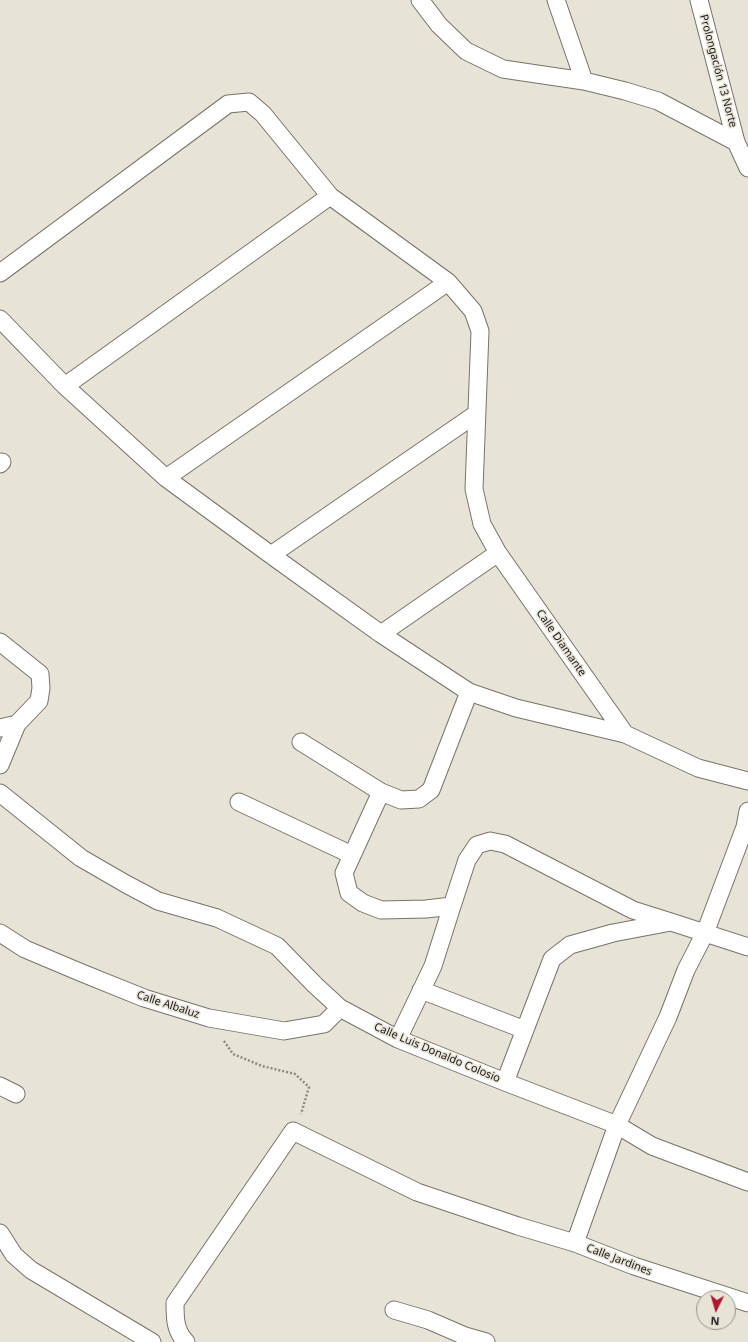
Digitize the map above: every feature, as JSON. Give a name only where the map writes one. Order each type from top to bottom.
[{"type":"street","points":[[420,0],[439,25],[466,51],[503,69],[584,81],[658,101],[736,142]]},
{"type":"street","points":[[556,0],[584,81]]},
{"type":"street","name":"Prolongación 13 Norte","points":[[699,0],[736,142],[748,168]]},
{"type":"street","name":"Calle Diamante","points":[[0,273],[228,104],[248,102],[263,114],[330,196],[448,282],[473,311],[480,331],[474,489],[482,524],[498,553],[624,734]]},
{"type":"street","points":[[65,386],[330,196]]},
{"type":"street","points":[[166,478],[448,282]]},
{"type":"street","points":[[0,319],[65,386],[166,478],[381,634],[469,692],[516,708],[624,734],[698,768],[748,781]]},
{"type":"street","points":[[271,555],[476,414]]},
{"type":"street","points":[[381,634],[498,553]]},
{"type":"street","points":[[0,642],[40,674],[41,688],[39,701],[17,724],[0,765]]},
{"type":"street","points":[[301,742],[381,792],[401,800],[419,799],[431,790],[469,692]]},
{"type":"street","points":[[0,728],[17,724]]},
{"type":"street","points":[[381,792],[344,873],[349,893],[363,904],[381,910],[426,909],[452,906]]},
{"type":"street","name":"Calle Luis Donaldo Colosio","points":[[0,793],[82,858],[126,884],[158,901],[217,918],[277,946],[340,1008],[398,1039],[617,1125],[652,1146],[748,1182]]},
{"type":"street","points":[[239,802],[352,855]]},
{"type":"street","points":[[575,1243],[617,1125],[668,1017],[686,970],[705,933],[745,827],[748,811]]},
{"type":"street","points":[[398,1039],[433,966],[466,860],[477,845],[490,841],[505,844],[632,910],[748,947]]},
{"type":"street","points":[[505,1082],[552,959],[570,945],[613,933],[671,922]]},
{"type":"street","name":"Calle Albaluz","points":[[0,933],[25,949],[82,973],[144,998],[209,1018],[284,1031],[324,1024],[340,1008]]},
{"type":"street","points":[[421,990],[525,1030]]},
{"type":"street","points":[[0,1086],[16,1094]]},
{"type":"street","points":[[186,1342],[175,1321],[175,1303],[293,1131]]},
{"type":"street","name":"Calle Jardines","points":[[293,1131],[417,1192],[575,1243],[634,1266],[748,1303]]},
{"type":"street","points":[[0,1233],[14,1255],[31,1270],[152,1342]]},
{"type":"street","points":[[394,1310],[428,1320],[465,1336],[486,1342]]},
{"type":"path","points":[[209,1018],[233,1054],[262,1066],[296,1074],[309,1087],[303,1111],[293,1131]]}]
